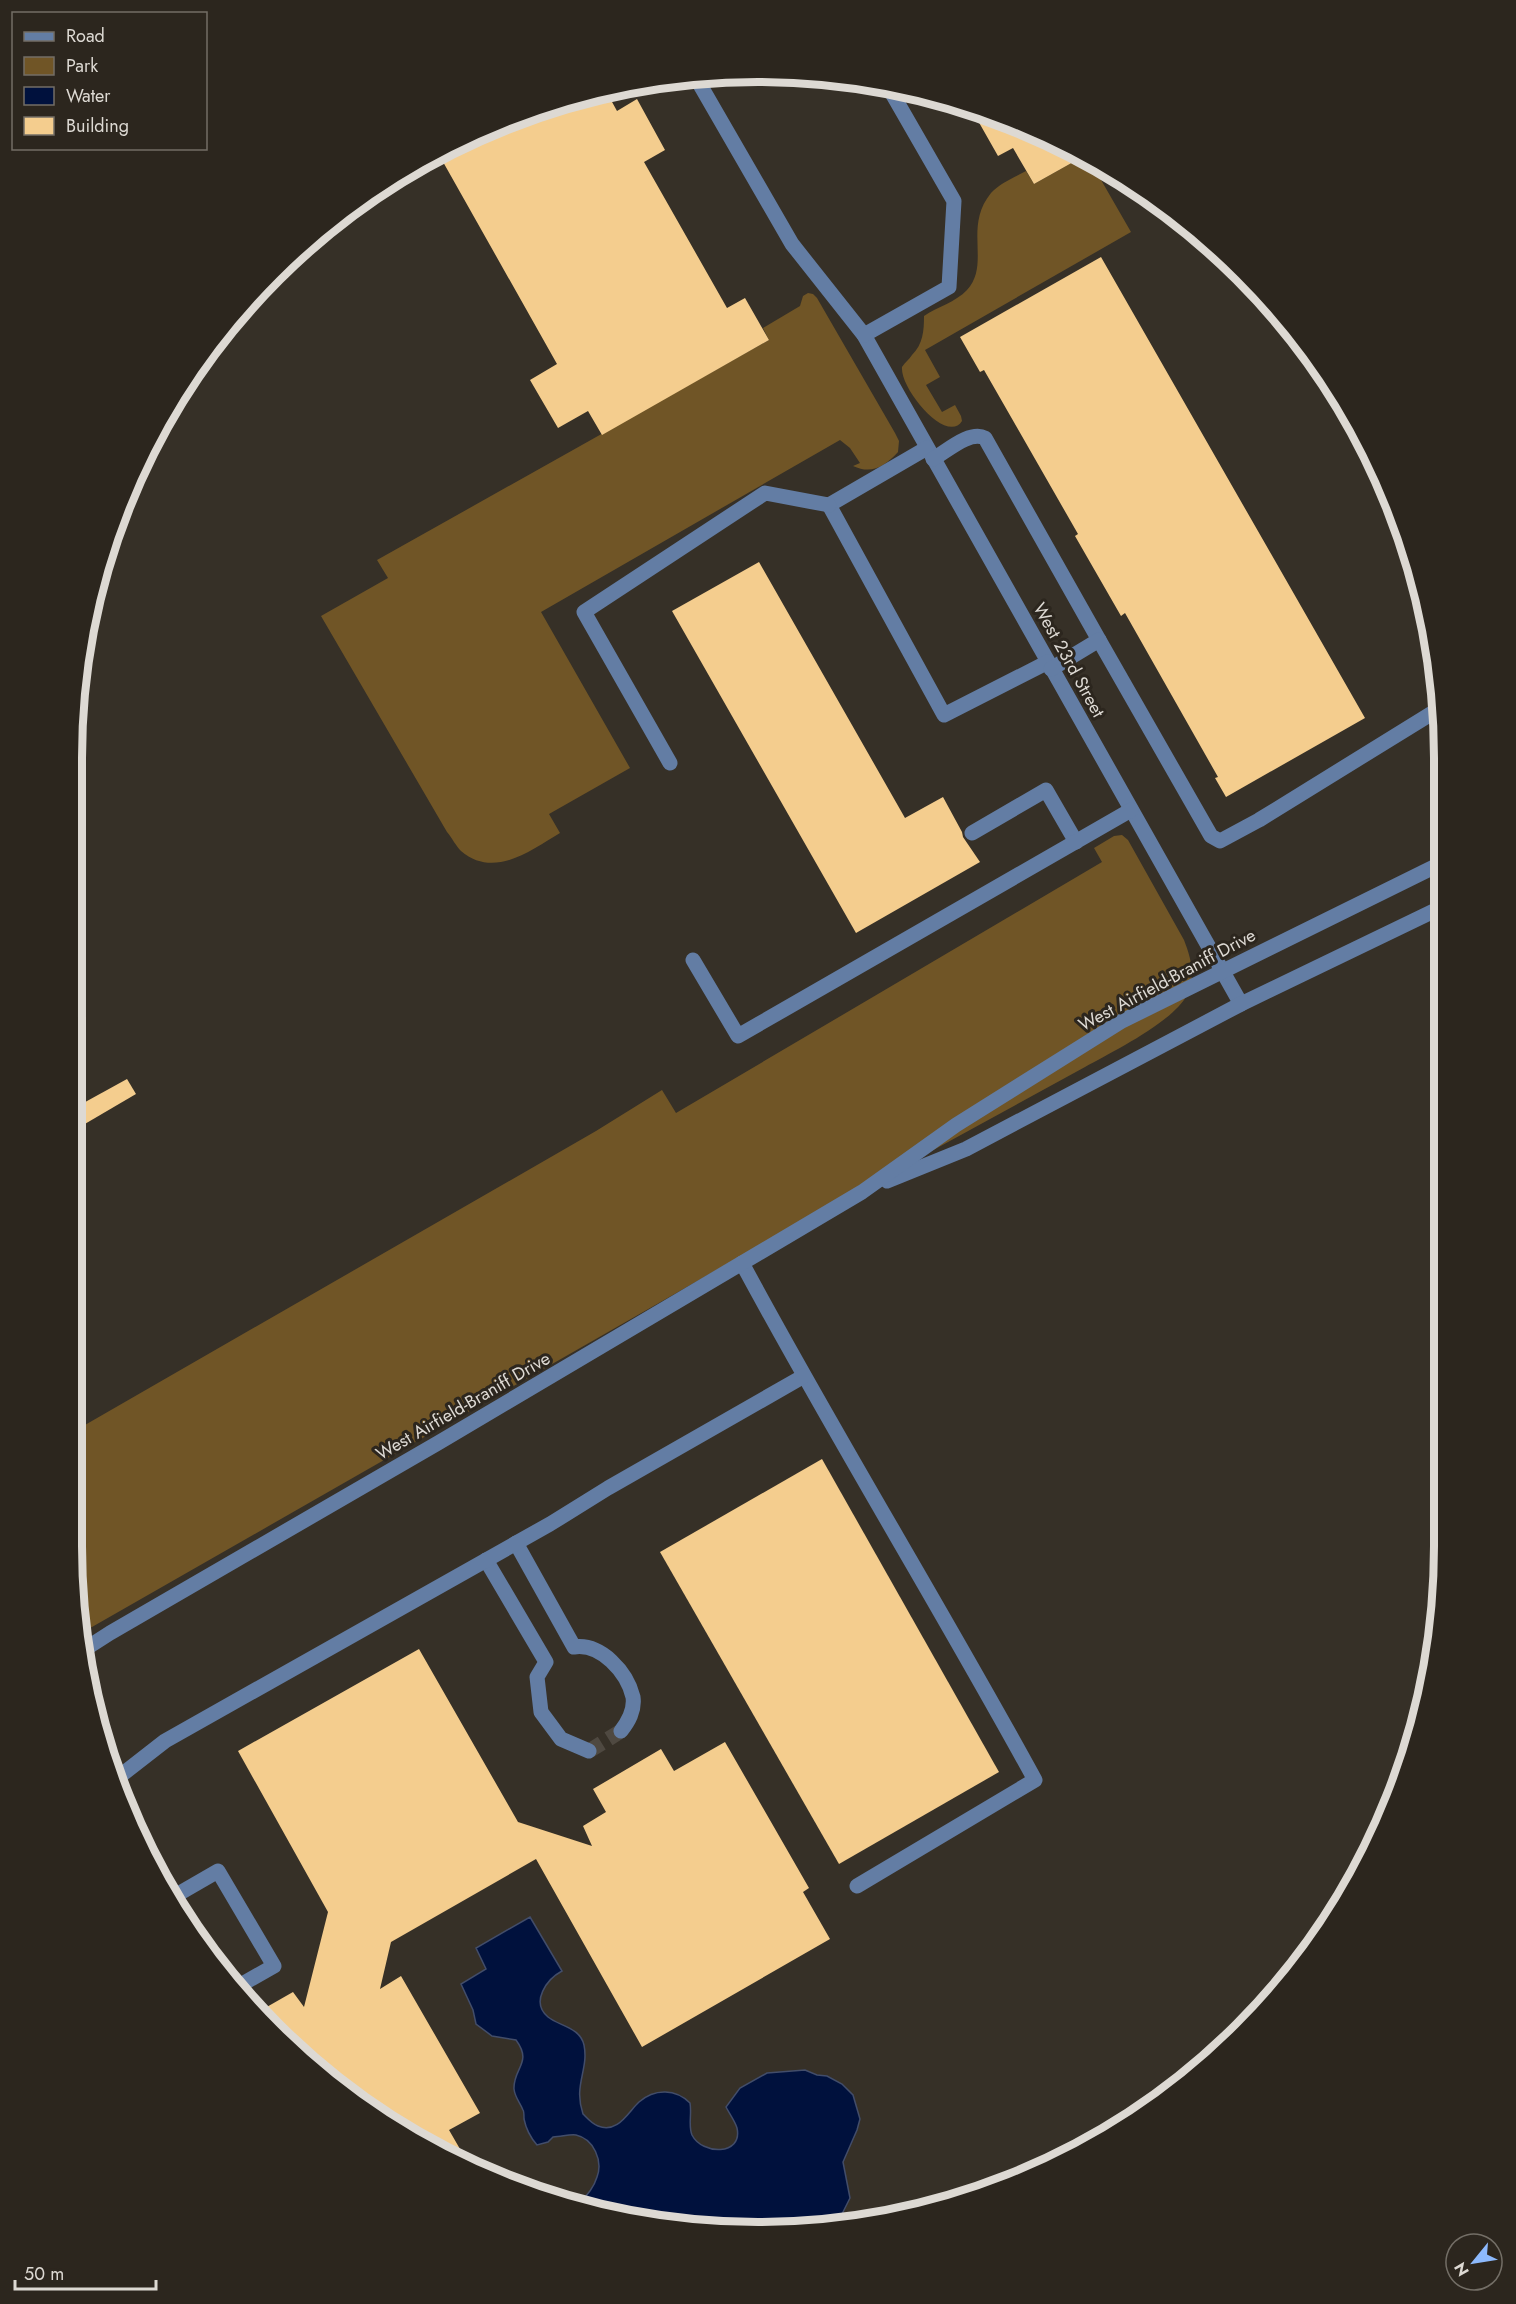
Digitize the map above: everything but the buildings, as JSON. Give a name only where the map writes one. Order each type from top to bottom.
[{"type":"street","name":"West 23rd Street","points":[[700,85],[792,244],[864,335],[1241,1004]]},
{"type":"street","points":[[864,335],[949,287],[954,201],[894,96]]},
{"type":"street","points":[[670,764],[584,612],[765,494],[829,505],[930,454],[970,436],[979,435],[985,438],[1211,836],[1220,841],[1259,820],[1432,713]]},
{"type":"street","points":[[829,505],[944,714],[1099,640]]},
{"type":"street","points":[[972,833],[1046,790],[1076,842]]},
{"type":"street","points":[[693,960],[738,1036],[1131,810]]},
{"type":"street","name":"West Airfield-Braniff Drive","points":[[90,1646],[862,1192],[956,1125],[1122,1021],[1434,867]]},
{"type":"street","name":"West Airfield-Braniff Drive","points":[[862,1192],[966,1149],[1241,1004],[1434,911]]},
{"type":"street","points":[[742,1263],[804,1376],[959,1642],[1035,1780],[857,1886]]},
{"type":"street","points":[[122,1774],[165,1742],[804,1376]]},
{"type":"street","points":[[516,1543],[574,1647],[586,1645],[622,1671],[633,1699],[630,1719],[621,1731]]},
{"type":"street","points":[[486,1560],[546,1662],[537,1677],[541,1712],[561,1739],[589,1751]]},
{"type":"street","points":[[179,1894],[218,1871],[274,1966],[244,1984]]},
{"type":"green space","points":[[1074,161],[1098,174],[1131,232],[925,350],[940,377],[926,385],[942,412],[955,405],[961,416],[962,421],[955,426],[946,426],[936,420],[916,400],[903,377],[902,367],[921,342],[924,316],[963,294],[974,280],[978,257],[979,219],[983,206],[991,193],[1003,183],[1026,171],[1034,184]]},
{"type":"green space","points":[[808,293],[817,298],[895,433],[899,441],[898,452],[878,468],[860,469],[853,466],[860,463],[850,448],[840,440],[541,612],[630,768],[549,814],[560,833],[537,847],[512,859],[499,862],[486,863],[473,859],[461,851],[447,832],[321,616],[388,578],[377,560],[769,340],[763,328],[800,306],[803,296]]},
{"type":"green space","points":[[1122,835],[1128,840],[1184,940],[1189,954],[1192,967],[1190,988],[1180,1005],[1169,1016],[1125,1045],[776,1236],[88,1630],[82,1546],[82,1427],[596,1131],[662,1090],[676,1113],[1102,862],[1094,848],[1114,836]]},
{"type":"water","points":[[530,1917],[562,1971],[546,1985],[540,2005],[548,2017],[574,2031],[582,2039],[585,2062],[580,2086],[580,2104],[583,2114],[598,2126],[605,2128],[617,2125],[645,2097],[658,2092],[672,2093],[690,2103],[691,2131],[697,2142],[712,2149],[728,2148],[734,2144],[737,2128],[726,2107],[740,2088],[767,2073],[805,2070],[827,2076],[842,2084],[853,2095],[860,2119],[843,2162],[850,2198],[841,2216],[758,2222],[714,2220],[626,2209],[584,2198],[594,2184],[599,2171],[596,2152],[588,2141],[576,2135],[553,2137],[548,2142],[537,2145],[527,2130],[523,2111],[514,2089],[514,2082],[523,2060],[521,2048],[516,2040],[492,2036],[476,2024],[473,2010],[461,1984],[486,1969],[476,1948]]},
{"type":"tunnel","points":[[589,1751],[621,1731]]}]
